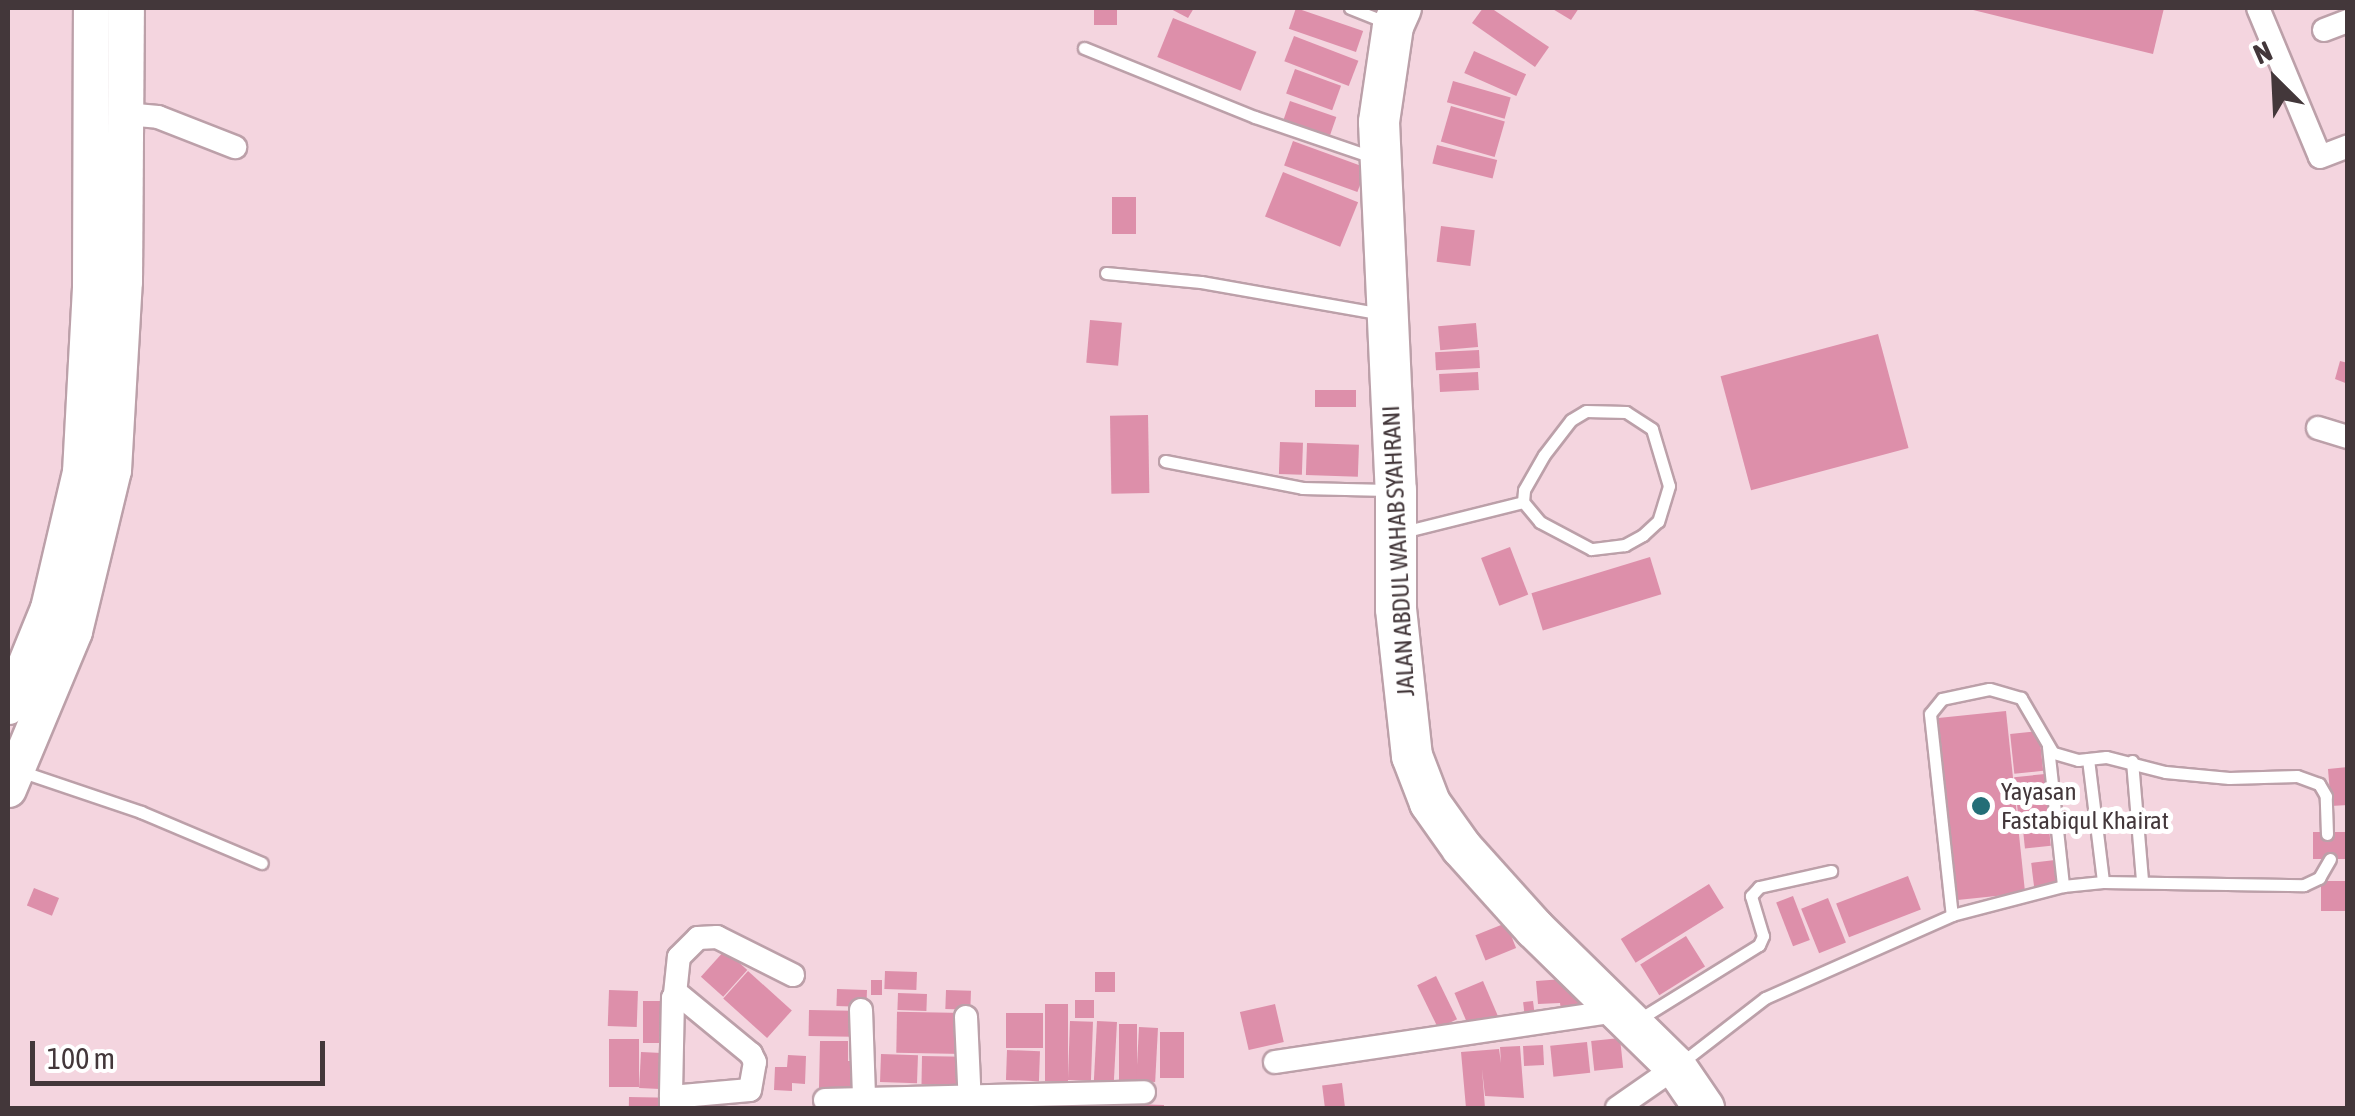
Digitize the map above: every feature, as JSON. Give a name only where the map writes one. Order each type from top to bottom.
[{"type":"highway","name":"JALAN ABDUL WAHAB SYAHRANI","points":[[1396,13],[1379,122],[1396,490],[1396,609],[1408,737],[1430,803],[1462,848],[1534,928],[1676,1067],[1704,1108]]},
{"type":"main road","points":[[8,704],[48,608],[80,472],[90,285],[92,8]]},
{"type":"main road","points":[[12,779],[79,614],[113,470],[124,281],[126,8]]},
{"type":"street","points":[[2258,8],[2320,156],[2348,146]]},
{"type":"street","points":[[2324,30],[2348,21]]},
{"type":"street","points":[[125,114],[158,118],[235,147]]},
{"type":"street","points":[[2318,428],[2348,437]]},
{"type":"street","points":[[675,994],[752,1054],[755,1062],[750,1090],[671,1103],[675,994],[678,957],[698,938],[717,937],[794,974]]},
{"type":"street","points":[[861,1010],[864,1096]]},
{"type":"street","points":[[966,1017],[970,1101]]},
{"type":"street","points":[[1275,1062],[1625,1018]]},
{"type":"street","points":[[1617,1108],[1676,1067]]},
{"type":"street","points":[[826,1100],[864,1096],[970,1101],[1144,1092]]},
{"type":"lane","points":[[1350,8],[1396,13]]},
{"type":"lane","points":[[1084,48],[1255,117],[1380,160]]},
{"type":"lane","points":[[1106,273],[1200,282],[1387,315]]},
{"type":"lane","points":[[1601,409],[1636,416],[1652,429],[1669,486],[1658,521],[1643,535],[1624,545],[1590,549],[1540,522],[1524,502],[1524,490],[1534,470],[1570,420],[1601,409]]},
{"type":"lane","points":[[1165,461],[1302,488],[1396,490]]},
{"type":"lane","points":[[1396,533],[1524,502]]},
{"type":"lane","points":[[1952,916],[1930,714],[1942,699],[1988,689],[2021,698],[2030,706],[2054,753],[2132,761],[2165,772],[2228,778],[2297,776],[2319,784],[2326,796],[2327,834]]},
{"type":"lane","points":[[2048,745],[2063,886]]},
{"type":"lane","points":[[2088,759],[2103,882]]},
{"type":"lane","points":[[2132,761],[2142,882]]},
{"type":"lane","points":[[12,779],[140,812],[262,863]]},
{"type":"lane","points":[[1676,1067],[1765,998],[1952,916],[2063,886],[2103,882],[2304,885],[2319,878],[2330,859]]},
{"type":"lane","points":[[1625,1018],[1759,945],[1763,936],[1751,896],[1759,887],[1832,871]]},
{"type":"building","points":[[1094,8],[1117,8],[1117,25],[1094,25]]},
{"type":"building","points":[[1169,8],[1194,8],[1188,18]]},
{"type":"building","points":[[1296,8],[1363,31],[1356,52],[1289,29]]},
{"type":"building","points":[[1483,8],[1491,8],[1549,47],[1535,67],[1472,23]]},
{"type":"building","points":[[1551,8],[1579,8],[1571,20]]},
{"type":"building","points":[[1965,8],[2164,8],[2153,54]]},
{"type":"building","points":[[1173,18],[1256,52],[1241,91],[1157,57]]},
{"type":"building","points":[[1294,36],[1358,61],[1349,86],[1284,61]]},
{"type":"building","points":[[1474,51],[1526,74],[1516,96],[1464,73]]},
{"type":"building","points":[[1295,69],[1341,86],[1332,110],[1286,93]]},
{"type":"building","points":[[1453,81],[1511,98],[1505,119],[1447,102]]},
{"type":"building","points":[[1290,101],[1336,117],[1329,138],[1283,122]]},
{"type":"building","points":[[1451,106],[1505,121],[1495,157],[1441,142]]},
{"type":"building","points":[[1293,141],[1366,168],[1357,192],[1284,165]]},
{"type":"building","points":[[1437,145],[1497,160],[1493,178],[1432,163]]},
{"type":"building","points":[[1283,172],[1358,202],[1340,247],[1265,217]]},
{"type":"building","points":[[1112,197],[1136,197],[1136,234],[1112,234]]},
{"type":"building","points":[[1441,226],[1475,230],[1470,266],[1437,262]]},
{"type":"building","points":[[1090,320],[1122,323],[1118,366],[1086,363]]},
{"type":"building","points":[[1476,323],[1478,347],[1440,350],[1438,326]]},
{"type":"building","points":[[1878,334],[1909,448],[1751,490],[1721,376]]},
{"type":"building","points":[[1479,350],[1480,368],[1436,370],[1435,352]]},
{"type":"building","points":[[2340,361],[2348,363],[2348,384],[2335,379]]},
{"type":"building","points":[[1478,372],[1479,390],[1440,392],[1439,374]]},
{"type":"building","points":[[1315,390],[1356,390],[1356,407],[1315,407]]},
{"type":"building","points":[[1148,415],[1149,493],[1111,494],[1110,416]]},
{"type":"building","points":[[1280,442],[1303,443],[1302,475],[1279,474]]},
{"type":"building","points":[[1307,443],[1359,445],[1358,477],[1306,475]]},
{"type":"building","points":[[1510,547],[1528,595],[1499,606],[1481,558]]},
{"type":"building","points":[[1650,557],[1661,594],[1543,631],[1531,593]]},
{"type":"building","name":"Yayasan Fastabiqul Khairat","points":[[2006,711],[2025,893],[1958,900],[1938,718]]},
{"type":"building","points":[[2039,731],[2043,771],[2014,774],[2010,734]]},
{"type":"building","points":[[2348,767],[2348,805],[2331,806],[2328,769]]},
{"type":"building","points":[[2045,774],[2049,812],[2018,815],[2014,777]]},
{"type":"building","points":[[2048,819],[2051,846],[2025,849],[2022,822]]},
{"type":"building","points":[[2313,832],[2348,832],[2348,859],[2313,859]]},
{"type":"building","points":[[2055,860],[2058,884],[2034,887],[2031,863]]},
{"type":"building","points":[[1908,876],[1921,910],[1849,937],[1836,904]]},
{"type":"building","points":[[2321,881],[2348,881],[2348,911],[2321,911]]},
{"type":"building","points":[[1709,884],[1724,908],[1636,963],[1621,939]]},
{"type":"building","points":[[34,888],[59,898],[52,916],[27,906]]},
{"type":"building","points":[[1793,896],[1810,940],[1793,946],[1776,902]]},
{"type":"building","points":[[1828,898],[1846,943],[1819,953],[1801,909]]},
{"type":"building","points":[[1506,923],[1516,948],[1486,960],[1475,935]]},
{"type":"building","points":[[1686,936],[1705,967],[1659,995],[1640,965]]},
{"type":"building","points":[[725,950],[747,970],[723,997],[701,977]]},
{"type":"building","points":[[748,971],[792,1010],[767,1038],[723,998]]},
{"type":"building","points":[[885,971],[917,972],[916,990],[884,989]]},
{"type":"building","points":[[1095,972],[1115,972],[1115,992],[1095,992]]},
{"type":"building","points":[[1436,976],[1457,1019],[1438,1028],[1417,985]]},
{"type":"building","points":[[1577,978],[1579,1002],[1587,1001],[1588,1015],[1538,1021],[1537,1012],[1561,1010],[1560,1003],[1538,1004],[1536,981]]},
{"type":"building","points":[[871,980],[882,980],[882,995],[871,995]]},
{"type":"building","points":[[1483,981],[1499,1018],[1470,1030],[1454,993]]},
{"type":"building","points":[[837,989],[867,990],[866,1007],[836,1006]]},
{"type":"building","points":[[609,990],[638,991],[637,1027],[608,1026]]},
{"type":"building","points":[[946,990],[971,991],[970,1010],[945,1009]]},
{"type":"building","points":[[898,993],[927,994],[926,1011],[897,1010]]},
{"type":"building","points":[[1075,1000],[1094,1000],[1094,1018],[1075,1018]]},
{"type":"building","points":[[643,1001],[660,1001],[660,1043],[643,1043]]},
{"type":"building","points":[[1533,1001],[1535,1018],[1525,1019],[1523,1002]]},
{"type":"building","points":[[1045,1004],[1068,1004],[1068,1081],[1045,1081]]},
{"type":"building","points":[[1275,1004],[1284,1042],[1249,1050],[1240,1012]]},
{"type":"building","points":[[809,1010],[852,1011],[852,1037],[809,1036]]},
{"type":"building","points":[[897,1012],[964,1013],[963,1054],[896,1053]]},
{"type":"building","points":[[1006,1013],[1043,1013],[1043,1048],[1006,1048]]},
{"type":"building","points":[[1070,1021],[1093,1022],[1091,1081],[1068,1080]]},
{"type":"building","points":[[1097,1021],[1117,1022],[1114,1082],[1094,1081]]},
{"type":"building","points":[[1119,1024],[1137,1024],[1137,1082],[1119,1082]]},
{"type":"building","points":[[1139,1027],[1158,1028],[1155,1082],[1136,1081]]},
{"type":"building","points":[[1160,1032],[1184,1032],[1184,1078],[1160,1078]]},
{"type":"building","points":[[1620,1038],[1623,1068],[1594,1071],[1591,1041]]},
{"type":"building","points":[[609,1039],[639,1039],[639,1087],[609,1087]]},
{"type":"building","points":[[820,1041],[848,1041],[848,1061],[859,1061],[858,1089],[819,1088]]},
{"type":"building","points":[[1587,1042],[1590,1073],[1553,1077],[1550,1046]]},
{"type":"building","points":[[1543,1045],[1544,1065],[1524,1066],[1523,1046]]},
{"type":"building","points":[[1520,1046],[1524,1098],[1485,1096],[1482,1069],[1485,1108],[1466,1108],[1461,1052],[1499,1049],[1501,1063],[1500,1047]]},
{"type":"building","points":[[1007,1050],[1040,1051],[1039,1081],[1006,1080]]},
{"type":"building","points":[[641,1052],[662,1053],[660,1089],[639,1088]]},
{"type":"building","points":[[881,1054],[918,1055],[917,1083],[880,1082]]},
{"type":"building","points":[[788,1055],[806,1056],[805,1084],[792,1083],[792,1091],[774,1090],[775,1067],[787,1067]]},
{"type":"building","points":[[922,1056],[963,1057],[963,1085],[922,1084]]},
{"type":"building","points":[[1342,1083],[1345,1108],[1325,1108],[1322,1085]]},
{"type":"building","points":[[629,1097],[670,1098],[670,1108],[629,1108]]},
{"type":"building","points":[[1074,1102],[1164,1105],[1164,1108],[1074,1108]]},
{"type":"place","name":"Yayasan Fastabiqul Khairat","points":[[1981,806]]}]
